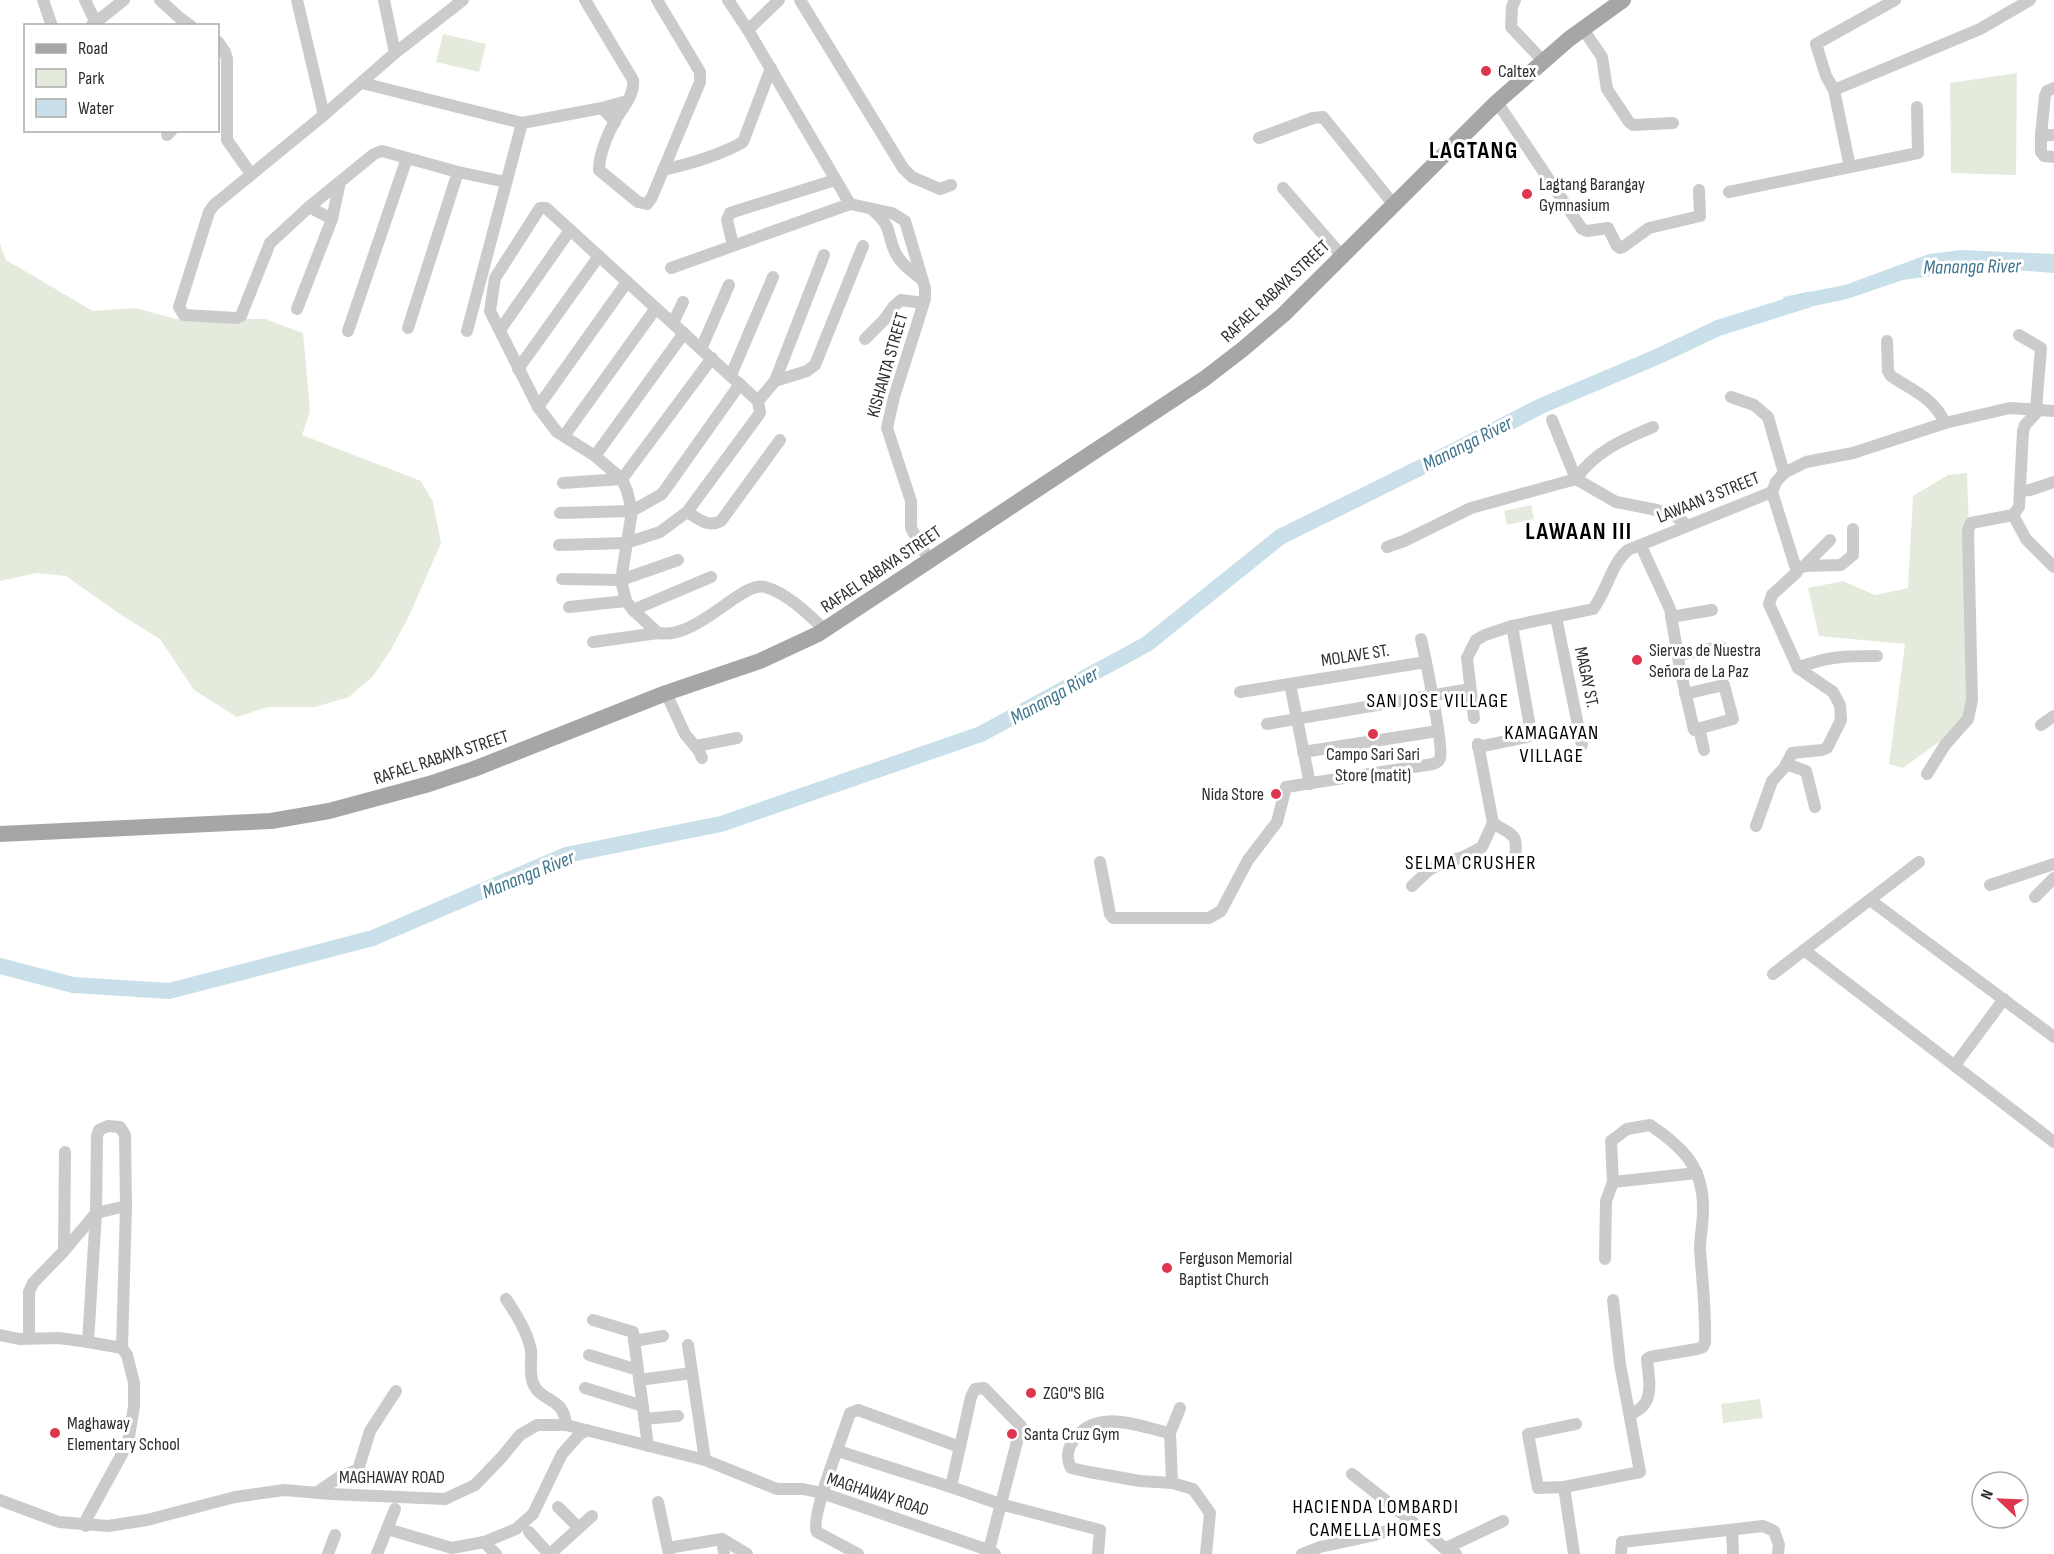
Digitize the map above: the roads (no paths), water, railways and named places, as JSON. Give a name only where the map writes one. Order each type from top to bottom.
[{"type":"main road","name":"RAFAEL RABAYA STREET","points":[[0,834],[271,821],[329,811],[429,784],[474,769],[666,693],[760,660],[825,630],[1204,379],[1243,349],[1283,315],[1497,102],[1543,61],[1623,0]]},
{"type":"street","points":[[43,0],[51,24]]},
{"type":"street","points":[[86,0],[93,23],[124,0]]},
{"type":"street","points":[[160,0],[188,24]]},
{"type":"street","points":[[297,0],[324,115]]},
{"type":"street","points":[[384,0],[395,53]]},
{"type":"street","points":[[585,0],[634,85],[615,122],[599,161],[599,170],[638,202],[647,204],[652,197],[700,81],[700,72],[657,0]]},
{"type":"street","points":[[728,0],[771,68],[850,204]]},
{"type":"street","points":[[748,30],[779,0]]},
{"type":"street","points":[[800,0],[903,168],[912,177],[940,189],[951,184]]},
{"type":"street","points":[[1515,0],[1512,7],[1511,27],[1543,61]]},
{"type":"street","points":[[1850,167],[1834,90],[1826,76],[1816,44],[1895,0]]},
{"type":"street","points":[[1834,90],[1980,29],[2030,0]]},
{"type":"street","points":[[457,2],[395,53],[362,84],[214,205],[209,212],[179,307],[184,315],[237,318],[241,316],[270,243],[309,207],[374,154],[382,151],[458,172],[507,182]]},
{"type":"street","points":[[1583,29],[1603,61],[1607,89],[1629,122],[1633,125],[1673,123]]},
{"type":"street","points":[[219,43],[227,58],[222,86],[227,140],[251,174]]},
{"type":"street","points":[[663,170],[748,142],[771,68]]},
{"type":"street","points":[[362,84],[522,123],[627,101]]},
{"type":"street","points":[[2054,88],[2047,91],[2045,96],[2048,135],[2041,152],[2044,156],[2054,158]]},
{"type":"street","points":[[1497,102],[1582,229],[1587,231],[1608,228],[1620,248],[1648,228],[1700,216],[1699,190]]},
{"type":"street","points":[[1729,192],[1918,153],[1917,107]]},
{"type":"street","points":[[602,108],[615,122]]},
{"type":"street","points":[[1259,138],[1313,118],[1323,117],[1394,205]]},
{"type":"street","points":[[467,332],[522,123]]},
{"type":"street","points":[[348,331],[407,158]]},
{"type":"street","points":[[408,328],[458,172]]},
{"type":"street","points":[[733,245],[727,220],[730,213],[835,180]]},
{"type":"street","points":[[297,309],[332,219],[340,182]]},
{"type":"street","points":[[1283,188],[1342,256]]},
{"type":"street","points":[[671,268],[850,204],[874,210],[888,226],[894,249],[904,266],[921,279]]},
{"type":"street","points":[[309,207],[332,219]]},
{"type":"street","points":[[559,545],[627,543],[660,532],[687,512],[760,413],[758,401],[712,358],[546,208],[540,208],[495,278],[489,311],[538,407],[557,432],[595,456],[622,479],[632,511],[627,543],[621,580],[629,605],[658,633]]},
{"type":"street","name":"KISHANTA STREET","points":[[874,210],[892,213],[905,221],[925,288],[923,303],[894,397],[887,428],[911,501],[911,528],[929,561]]},
{"type":"street","points":[[500,330],[570,230]]},
{"type":"street","points":[[894,249],[912,244]]},
{"type":"street","points":[[775,381],[807,371],[815,365],[863,246]]},
{"type":"street","points":[[758,401],[775,381],[824,255]]},
{"type":"street","points":[[518,369],[599,256]]},
{"type":"street","points":[[561,513],[632,511],[662,494],[735,380],[773,277]]},
{"type":"street","points":[[538,407],[627,282]]},
{"type":"street","points":[[701,349],[729,285]]},
{"type":"street","points":[[865,339],[901,300],[923,303]]},
{"type":"street","points":[[673,323],[683,302]]},
{"type":"street","points":[[564,436],[656,308]]},
{"type":"street","points":[[595,456],[684,333]]},
{"type":"street","points":[[1927,774],[1946,745],[1968,719],[1972,700],[1968,530],[1971,523],[2013,515],[2019,507],[2023,431],[2038,409],[2041,348],[2019,335]]},
{"type":"street","points":[[1887,341],[1888,370],[1891,376],[1933,403],[1940,411],[1945,423]]},
{"type":"street","points":[[563,483],[622,479],[712,358]]},
{"type":"street","points":[[1731,397],[1754,405],[1768,417],[1784,473]]},
{"type":"street","name":"LAWAAN 3 STREET","points":[[1470,689],[1467,658],[1476,640],[1512,626],[1593,609],[1603,596],[1618,558],[1628,550],[1772,492],[1776,482],[1784,473],[1806,462],[1853,453],[1945,423],[2010,408],[2054,411]]},
{"type":"street","points":[[1552,420],[1576,479],[1616,502],[1666,513],[1675,516],[1687,525]]},
{"type":"street","points":[[1388,547],[1471,508],[1576,479],[1581,472],[1618,441],[1653,427]]},
{"type":"street","points":[[687,512],[708,525],[721,521],[780,440]]},
{"type":"street","points":[[2020,491],[2054,482]]},
{"type":"street","points":[[1772,492],[1801,569]]},
{"type":"street","points":[[2013,515],[2026,539],[2054,567]]},
{"type":"street","points":[[1801,569],[1841,565],[1853,555],[1853,529]]},
{"type":"street","points":[[1756,826],[1772,781],[1785,767],[1792,753],[1827,748],[1841,720],[1840,705],[1833,692],[1798,668],[1769,604],[1772,596],[1830,540]]},
{"type":"street","points":[[1641,546],[1666,599],[1685,694],[1694,730],[1733,719],[1724,685],[1685,694]]},
{"type":"street","points":[[562,579],[621,580],[678,560]]},
{"type":"street","points":[[569,607],[629,605],[684,590],[711,577]]},
{"type":"street","points":[[594,642],[680,632],[703,621],[753,588],[763,586],[779,593],[796,605],[825,630]]},
{"type":"street","points":[[1671,617],[1712,610]]},
{"type":"street","name":"MAGAY ST.","points":[[1556,617],[1582,745]]},
{"type":"street","points":[[1412,886],[1429,870],[1482,847],[1493,823],[1478,745],[1527,737],[1530,727],[1512,626]]},
{"type":"street","points":[[1100,862],[1110,914],[1113,918],[1162,916],[1209,918],[1221,911],[1248,860],[1276,822],[1286,787],[1439,762],[1441,757],[1438,731],[1421,639]]},
{"type":"street","points":[[1678,655],[1721,647]]},
{"type":"street","points":[[1798,668],[1834,657],[1877,656]]},
{"type":"street","name":"MOLAVE ST.","points":[[1240,692],[1426,662]]},
{"type":"street","points":[[1290,684],[1310,784]]},
{"type":"street","points":[[1267,724],[1470,689],[1474,718]]},
{"type":"street","points":[[666,693],[684,734],[696,746],[702,758]]},
{"type":"street","points":[[2041,725],[2054,716]]},
{"type":"street","points":[[1700,728],[1704,750]]},
{"type":"street","points":[[1303,752],[1438,731]]},
{"type":"street","points":[[696,746],[737,738]]},
{"type":"street","points":[[1786,764],[1806,771],[1815,807]]},
{"type":"street","points":[[1493,823],[1513,836],[1517,844],[1515,856]]},
{"type":"street","points":[[1773,974],[1919,862]]},
{"type":"street","points":[[1990,885],[2054,864]]},
{"type":"street","points":[[2035,897],[2054,878]]},
{"type":"street","points":[[1870,900],[2054,1037]]},
{"type":"street","points":[[1804,950],[2054,1142]]},
{"type":"street","points":[[1955,1065],[2004,999]]},
{"type":"street","points":[[1605,1259],[1606,1201],[1612,1182],[1611,1141],[1627,1129],[1650,1125],[1676,1143],[1697,1173],[1703,1203],[1700,1244],[1705,1342],[1703,1347],[1697,1349],[1647,1359],[1649,1389],[1646,1400],[1642,1407],[1630,1415]]},
{"type":"street","points":[[86,1526],[87,1518],[128,1443],[134,1406],[134,1383],[127,1355],[122,1348],[126,1206],[125,1135],[120,1127],[108,1126],[99,1130],[97,1136],[96,1213],[88,1341]]},
{"type":"street","points":[[64,1152],[64,1251]]},
{"type":"street","points":[[1612,1182],[1697,1173]]},
{"type":"street","points":[[29,1337],[29,1292],[33,1283],[96,1213],[126,1206]]},
{"type":"street","points":[[506,1299],[523,1328],[530,1348],[533,1382],[538,1391],[558,1405],[566,1414],[567,1425]]},
{"type":"street","points":[[1576,1424],[1528,1434],[1538,1488],[1564,1487],[1640,1472],[1620,1365],[1613,1300]]},
{"type":"street","points":[[593,1320],[633,1332],[648,1446]]},
{"type":"street","points":[[0,1335],[19,1339],[29,1337],[88,1341],[122,1348]]},
{"type":"street","points":[[634,1341],[663,1336]]},
{"type":"street","points":[[688,1345],[705,1460]]},
{"type":"street","points":[[589,1355],[638,1375],[692,1373]]},
{"type":"street","points":[[585,1388],[643,1406]]},
{"type":"street","points":[[951,1486],[971,1397],[975,1389],[984,1388],[1021,1426],[1000,1504],[990,1553]]},
{"type":"street","points":[[316,1493],[341,1476],[358,1470],[370,1431],[396,1391]]},
{"type":"street","points":[[1172,1483],[1170,1433],[1180,1408]]},
{"type":"street","points":[[858,1554],[814,1529],[822,1493],[850,1413],[858,1410],[960,1447]]},
{"type":"street","points":[[644,1419],[678,1416]]},
{"type":"street","points":[[1170,1433],[1110,1420],[1092,1424],[1078,1434],[1069,1447],[1067,1460],[1071,1468],[1140,1481],[1172,1483],[1193,1489],[1210,1513],[1206,1554]]},
{"type":"street","name":"MAGHAWAY ROAD","points":[[0,1500],[59,1522],[108,1526],[147,1520],[246,1496],[284,1490],[445,1499],[475,1485],[520,1435],[537,1425],[567,1425],[705,1460],[777,1489],[803,1489],[822,1493],[990,1553]]},
{"type":"street","points":[[387,1529],[452,1551],[484,1542],[516,1529],[533,1514],[562,1454],[586,1430]]},
{"type":"street","points":[[838,1450],[1000,1504],[1100,1530],[1098,1554]]},
{"type":"street","points":[[1352,1474],[1449,1552],[1503,1521]]},
{"type":"street","points":[[1564,1487],[1574,1554]]},
{"type":"street","points":[[658,1503],[668,1551],[722,1539],[747,1554]]},
{"type":"street","points":[[558,1507],[579,1528]]},
{"type":"street","points":[[377,1554],[395,1509]]},
{"type":"street","points":[[529,1532],[549,1554],[592,1516]]},
{"type":"street","points":[[1302,1554],[1320,1547],[1371,1536],[1412,1523]]},
{"type":"street","points":[[1621,1554],[1622,1542],[1763,1526],[1774,1531],[1779,1545],[1778,1554]]},
{"type":"street","points":[[1732,1530],[1733,1554]]},
{"type":"street","points":[[328,1554],[335,1535]]},
{"type":"street","points":[[722,1539],[724,1554]]},
{"type":"street","points":[[484,1542],[496,1554]]},
{"type":"water","points":[[1962,250],[2054,254],[2054,273],[1988,268],[1903,280],[1847,299],[1786,312],[1783,297],[1845,285],[1929,254]]},
{"type":"waterway","name":"Mananga River","points":[[0,966],[73,985],[169,991],[373,938],[566,855],[721,824],[981,734],[1147,644],[1280,537],[1541,406],[1659,356],[1718,328],[1807,300]]},
{"type":"place","name":"Caltex","points":[[1486,71]]},
{"type":"place","name":"Lagtang Barangay Gymnasium","points":[[1527,194]]},
{"type":"place","name":"Siervas de Nuestra Señora de La Paz","points":[[1637,660]]},
{"type":"place","name":"Campo Sari Sari Store (matit)","points":[[1373,734]]},
{"type":"place","name":"Nida Store","points":[[1276,794]]},
{"type":"place","name":"Ferguson Memorial Baptist Church","points":[[1167,1268]]},
{"type":"place","name":"ZGO\"S BIG","points":[[1031,1393]]},
{"type":"place","name":"Maghaway Elementary School","points":[[55,1433]]},
{"type":"place","name":"Santa Cruz Gym","points":[[1012,1434]]},
{"type":"district","name":"LAGTANG","points":[[1474,150]]},
{"type":"district","name":"LAWAAN III","points":[[1579,531]]},
{"type":"district","name":"SAN JOSE VILLAGE","points":[[1438,700]]},
{"type":"district","name":"KAMAGAYAN VILLAGE","points":[[1552,744]]},
{"type":"district","name":"SELMA CRUSHER","points":[[1471,862]]},
{"type":"district","name":"HACIENDA LOMBARDI CAMELLA HOMES","points":[[1376,1518]]}]
